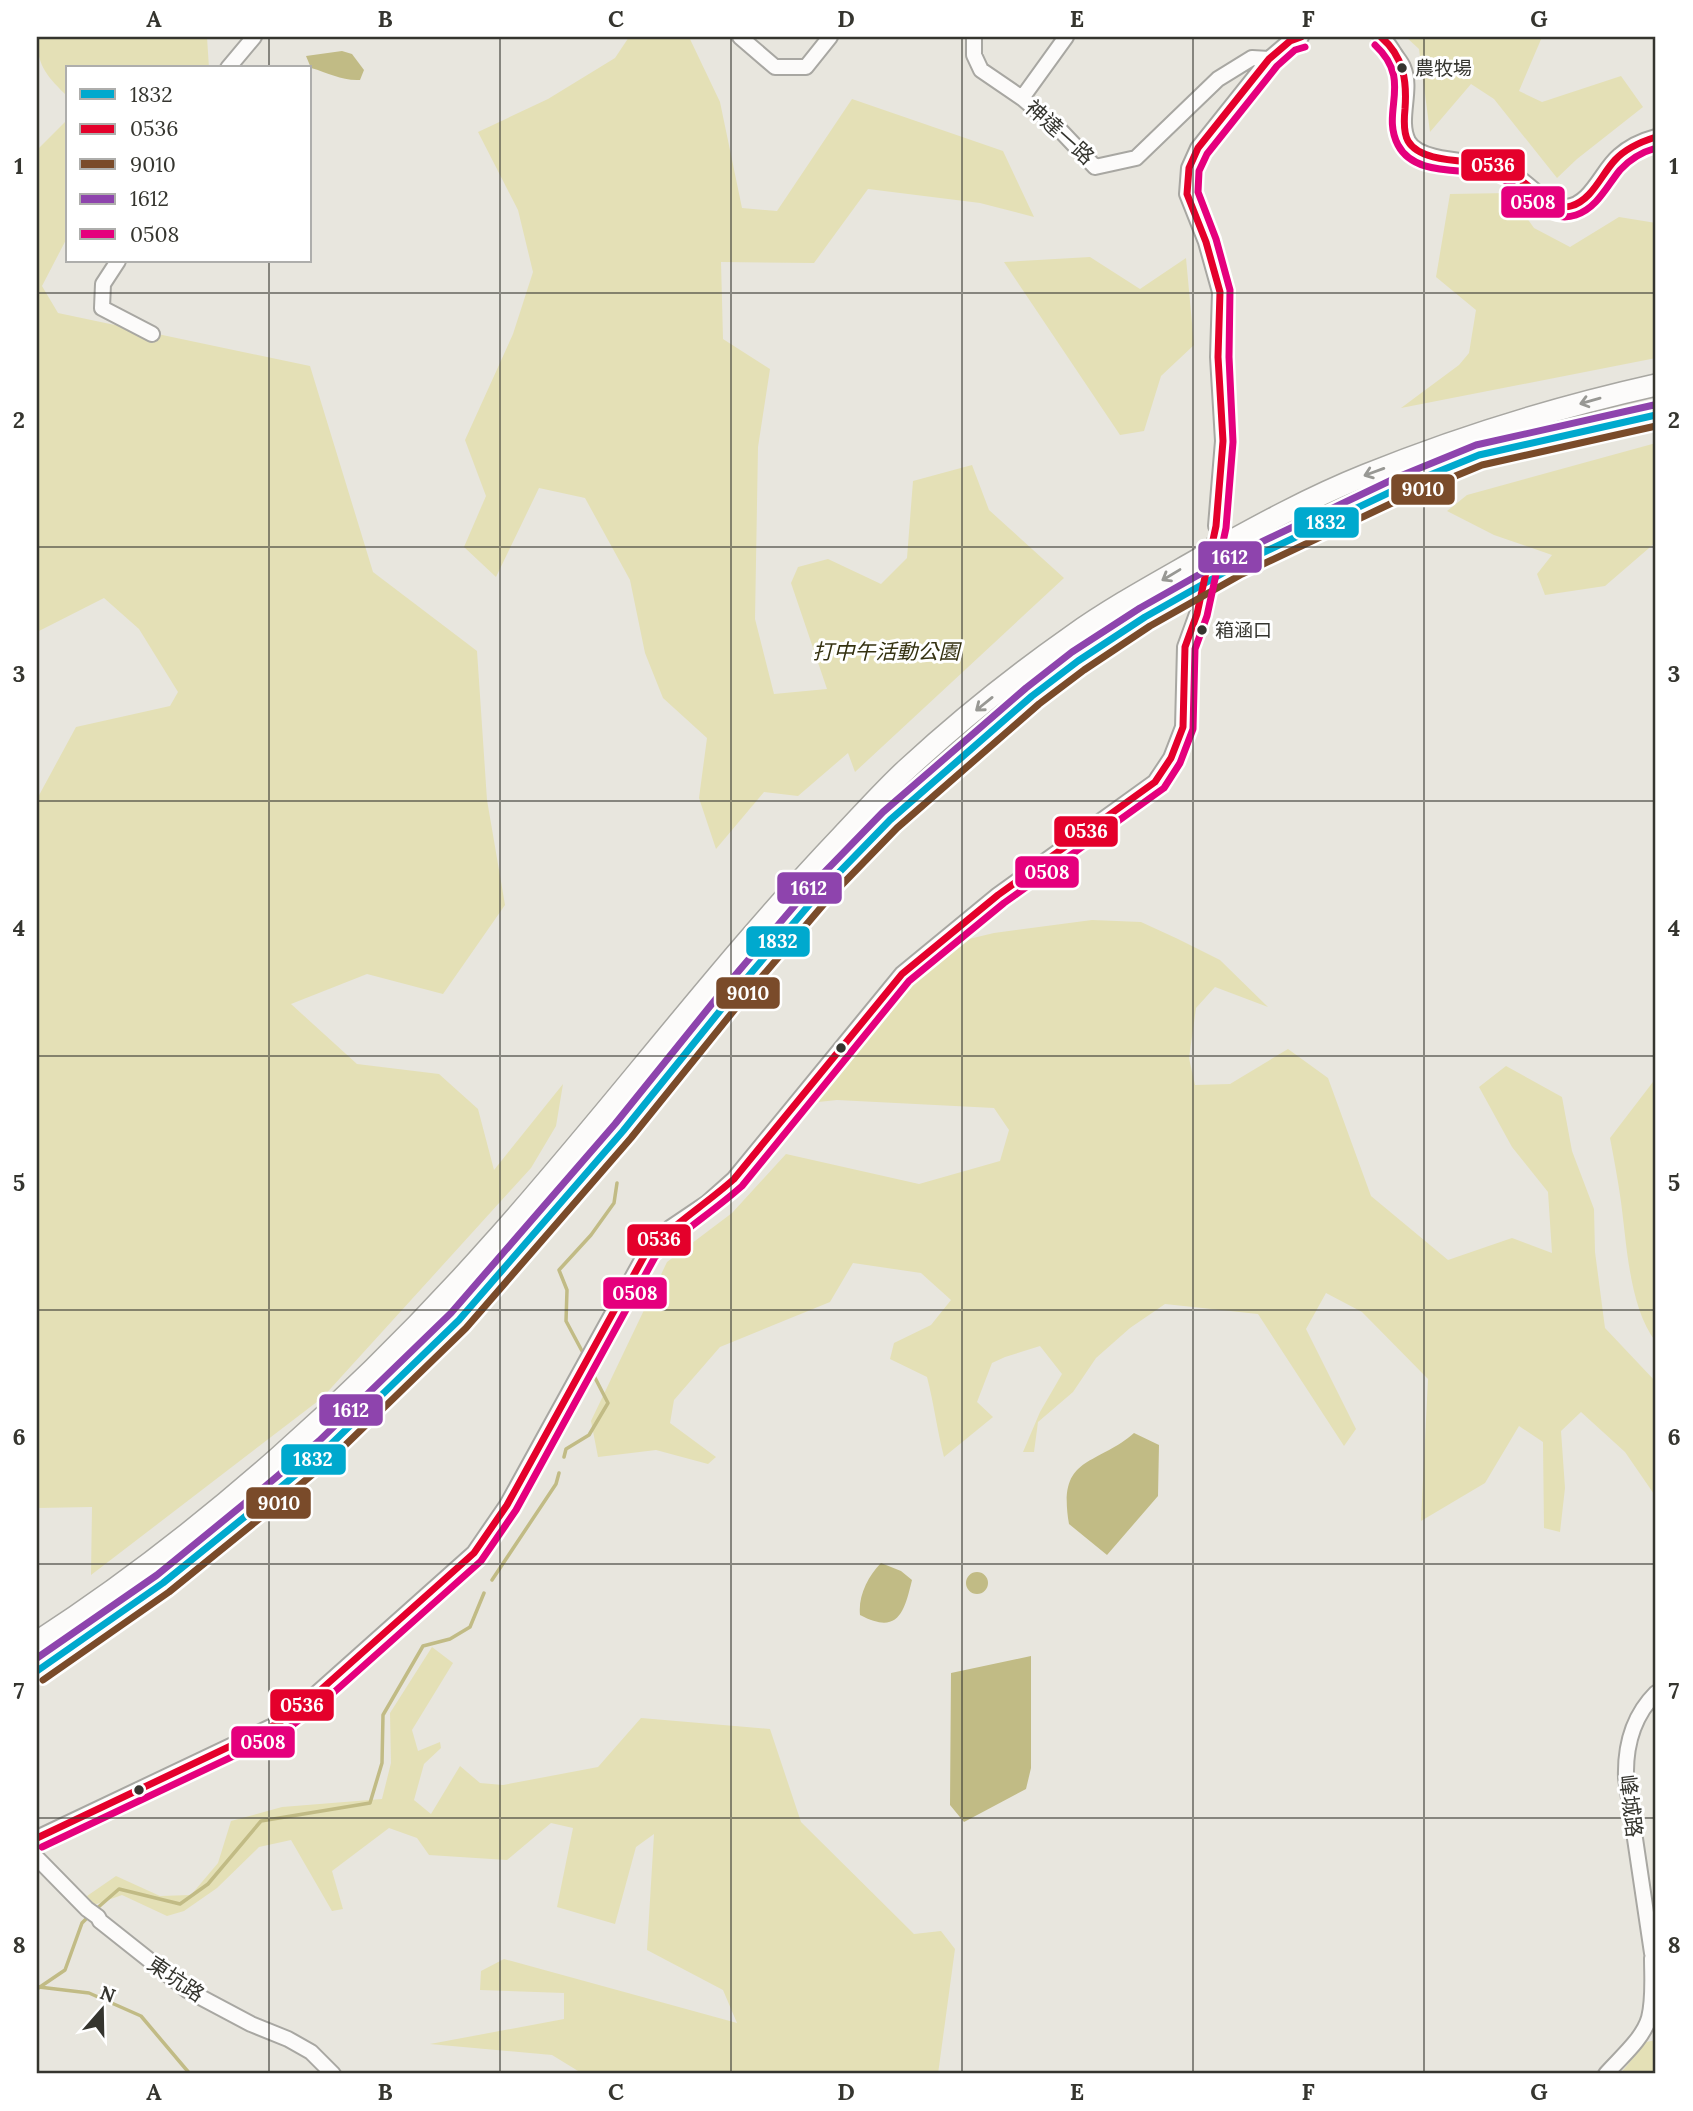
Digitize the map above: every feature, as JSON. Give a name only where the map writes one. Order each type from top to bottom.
[{"type":"highway","points":[[37,1642],[154,1561],[303,1436],[382,1359],[494,1243],[789,891],[904,771],[1022,673],[1076,633],[1179,571],[1247,532],[1362,476],[1474,435],[1606,396],[1656,385]]},
{"type":"highway","points":[[37,1671],[163,1583],[268,1498],[326,1449],[459,1320],[623,1130],[821,891],[908,803],[1032,696],[1078,661],[1157,610],[1237,565],[1403,486],[1479,455],[1656,415]]},
{"type":"street","points":[[230,66],[254,37]]},
{"type":"street","points":[[740,37],[775,67],[806,67],[830,37]]},
{"type":"street","name":"神達一路","points":[[975,37],[974,55],[981,70],[1061,131],[1095,167],[1136,158],[1217,79],[1252,58],[1269,60]]},
{"type":"street","points":[[1022,99],[1066,37]]},
{"type":"street","points":[[1216,526],[1223,441],[1218,357],[1220,292],[1206,242],[1187,194],[1189,168],[1198,148],[1269,60],[1290,41],[1301,37]]},
{"type":"street","points":[[1381,37],[1387,41],[1404,68],[1407,89],[1405,127],[1409,142],[1424,154],[1500,166],[1517,174],[1548,201],[1565,207],[1581,203],[1617,157],[1638,142],[1656,137]]},
{"type":"street","points":[[117,262],[103,285],[102,308],[152,334]]},
{"type":"street","points":[[37,1838],[277,1724],[316,1694],[474,1553],[491,1532],[507,1505],[647,1251],[670,1228],[707,1203],[734,1179],[902,974],[998,895],[1155,782],[1171,758],[1183,727],[1185,647],[1197,614]]},
{"type":"street","name":"峰城路","points":[[1606,2074],[1633,2044],[1648,2020],[1651,2001],[1654,1960],[1626,1778],[1625,1754],[1643,1706],[1656,1693]]},
{"type":"street","name":"東坑路","points":[[37,1858],[100,1921],[187,1990],[311,2052],[334,2074]]},
{"type":"green space","points":[[37,37],[207,37],[209,66],[66,66],[66,95],[45,71]]},
{"type":"green space","name":"打中午活動公園","points":[[629,37],[689,37],[720,102],[742,208],[777,211],[852,99],[1003,151],[1034,217],[980,203],[868,189],[814,263],[721,262],[723,339],[770,369],[758,447],[755,619],[774,694],[827,689],[791,583],[798,567],[828,559],[881,584],[907,558],[913,481],[972,465],[989,510],[1064,578],[855,772],[848,753],[798,796],[764,792],[716,849],[699,798],[707,738],[663,698],[645,653],[630,580],[585,498],[539,488],[496,577],[464,547],[486,496],[465,440],[513,334],[533,272],[518,210],[478,132],[548,99],[615,58]]},
{"type":"green space","points":[[1406,37],[1542,37],[1519,91],[1542,102],[1621,76],[1643,107],[1557,178],[1494,99],[1471,84],[1430,132],[1419,49]]},
{"type":"green space","points":[[66,121],[66,240],[42,286],[58,313],[310,366],[373,572],[477,651],[487,800],[505,905],[443,994],[367,974],[291,1004],[357,1064],[439,1074],[478,1109],[494,1170],[563,1084],[556,1126],[531,1168],[322,1398],[91,1575],[92,1507],[37,1508],[37,799],[76,727],[170,706],[178,692],[139,629],[104,598],[37,632],[37,150]]},
{"type":"green space","points":[[1509,193],[1534,228],[1570,247],[1619,217],[1656,223],[1656,358],[1401,408],[1459,365],[1469,353],[1476,310],[1436,277],[1450,194]]},
{"type":"green space","points":[[1090,257],[1140,289],[1186,258],[1194,345],[1161,376],[1144,431],[1120,435],[1004,262]]},
{"type":"green space","points":[[1656,443],[1656,542],[1605,586],[1545,595],[1537,574],[1552,555],[1494,535],[1447,511],[1467,495]]},
{"type":"green space","points":[[1092,920],[1141,922],[1220,960],[1268,1007],[1215,987],[1196,1008],[1189,1058],[1195,1085],[1230,1084],[1288,1049],[1328,1078],[1371,1196],[1448,1260],[1512,1238],[1552,1253],[1548,1192],[1512,1147],[1479,1087],[1506,1066],[1562,1097],[1572,1151],[1594,1209],[1595,1252],[1605,1328],[1656,1382],[1656,1497],[1625,1452],[1581,1412],[1561,1431],[1565,1488],[1560,1532],[1544,1528],[1543,1442],[1519,1426],[1485,1483],[1421,1521],[1428,1379],[1362,1312],[1326,1293],[1306,1329],[1356,1429],[1344,1446],[1258,1314],[1165,1304],[1130,1328],[1096,1358],[1073,1392],[1038,1422],[1034,1452],[1023,1452],[1040,1412],[1062,1374],[1040,1346],[992,1363],[977,1402],[993,1417],[944,1457],[927,1377],[890,1359],[894,1343],[931,1325],[951,1300],[921,1273],[853,1263],[830,1302],[720,1347],[674,1400],[670,1423],[716,1457],[708,1464],[656,1450],[598,1457],[591,1421],[667,1262],[732,1213],[786,1154],[919,1184],[1000,1161],[1009,1130],[994,1108],[837,1100],[818,1102],[909,978],[956,942],[994,933]]},
{"type":"green space","points":[[1656,1078],[1656,1342],[1647,1328],[1635,1294],[1610,1138]]},
{"type":"green space","points":[[432,1647],[453,1663],[412,1730],[418,1751],[440,1742],[441,1748],[424,1764],[414,1800],[431,1814],[460,1766],[480,1783],[503,1785],[598,1767],[641,1718],[770,1729],[801,1822],[914,1934],[941,1931],[955,1949],[938,2074],[583,2074],[552,2055],[430,2044],[564,2019],[564,1993],[480,1990],[481,1971],[504,1959],[737,2023],[723,1990],[647,1950],[654,1834],[636,1847],[615,1924],[557,1907],[573,1828],[551,1823],[507,1860],[429,1855],[417,1838],[389,1828],[332,1871],[343,1909],[332,1911],[291,1840],[259,1847],[217,1888],[184,1911],[167,1916],[122,1895],[94,1905],[87,1896],[116,1876],[160,1896],[191,1895],[218,1863],[231,1821],[282,1807],[382,1799],[391,1763],[390,1713]]},
{"type":"green space","points":[[1656,2040],[1656,2074],[1620,2074],[1646,2042]]},
{"type":"shaded area","points":[[342,51],[352,54],[364,70],[360,80],[341,78],[312,68],[306,56]]},
{"type":"shaded area","points":[[1134,1433],[1159,1445],[1158,1496],[1107,1555],[1069,1524],[1069,1485],[1082,1465]]},
{"type":"shaded area","points":[[881,1563],[901,1571],[912,1580],[902,1611],[891,1621],[883,1623],[860,1615],[865,1587]]},
{"type":"shaded area","points":[[977,1572],[985,1575],[988,1583],[985,1591],[977,1594],[969,1591],[966,1583],[969,1575]]},
{"type":"shaded area","points":[[1031,1656],[1031,1768],[1026,1789],[964,1822],[950,1805],[951,1673]]},
{"type":"waterway","points":[[582,1351],[566,1321],[567,1290],[559,1270],[591,1235],[614,1203],[617,1183]]},
{"type":"waterway","points":[[564,1457],[566,1449],[589,1435],[608,1403],[591,1370]]},
{"type":"waterway","points":[[492,1580],[556,1484],[559,1473]]},
{"type":"waterway","points":[[95,1910],[119,1889],[180,1904],[208,1884],[261,1821],[370,1803],[382,1763],[383,1715],[423,1646],[450,1639],[470,1627],[484,1593]]},
{"type":"waterway","points":[[37,1989],[65,1970],[82,1923],[90,1915]]},
{"type":"waterway","points":[[39,1987],[89,1993],[141,2016],[190,2074]]},
{"type":"tunnel","points":[[1197,614],[1216,526]]},
{"type":"transit line","name":"0536","points":[[37,1838],[277,1724],[316,1694],[474,1553],[507,1505],[647,1251],[734,1179],[902,974],[998,895],[1155,782],[1171,758],[1183,727],[1185,647],[1197,614],[1216,526],[1223,441],[1218,357],[1220,292],[1206,242],[1187,194],[1189,168],[1198,148],[1269,59],[1290,41],[1301,37]]},
{"type":"transit line","name":"0536","points":[[1381,37],[1395,53],[1402,70],[1406,137],[1415,149],[1436,158],[1498,166],[1553,204],[1562,207],[1578,203],[1590,193],[1619,156],[1656,137]]},
{"type":"transit line","name":"0508","points":[[1375,45],[1393,71],[1393,132],[1406,156],[1430,167],[1498,177],[1554,215],[1564,217],[1583,212],[1596,202],[1628,162],[1656,148]]},
{"type":"transit line","name":"0508","points":[[42,1847],[282,1733],[323,1702],[481,1561],[516,1510],[655,1257],[742,1186],[909,981],[1004,903],[1164,788],[1180,763],[1193,729],[1195,649],[1207,616],[1226,528],[1233,442],[1229,357],[1230,290],[1216,239],[1198,192],[1199,171],[1207,154],[1277,66],[1295,50],[1305,47]]},
{"type":"transit line","name":"1612","points":[[37,1658],[157,1575],[261,1490],[319,1441],[451,1313],[615,1124],[813,884],[883,812],[1026,688],[1072,652],[1140,608],[1232,556],[1398,477],[1476,445],[1654,405]]},
{"type":"transit line","name":"1832","points":[[37,1671],[163,1583],[268,1498],[326,1449],[459,1320],[623,1131],[821,891],[890,820],[1032,696],[1078,661],[1145,617],[1237,565],[1403,486],[1479,455],[1656,415]]},
{"type":"transit line","name":"9010","points":[[43,1680],[169,1592],[275,1506],[333,1457],[466,1328],[631,1138],[829,898],[897,828],[1039,704],[1150,626],[1242,574],[1407,496],[1482,465],[1656,426]]},
{"type":"place","name":"農牧場","points":[[1402,68]]},
{"type":"place","name":"箱涵口","points":[[1202,630]]}]
